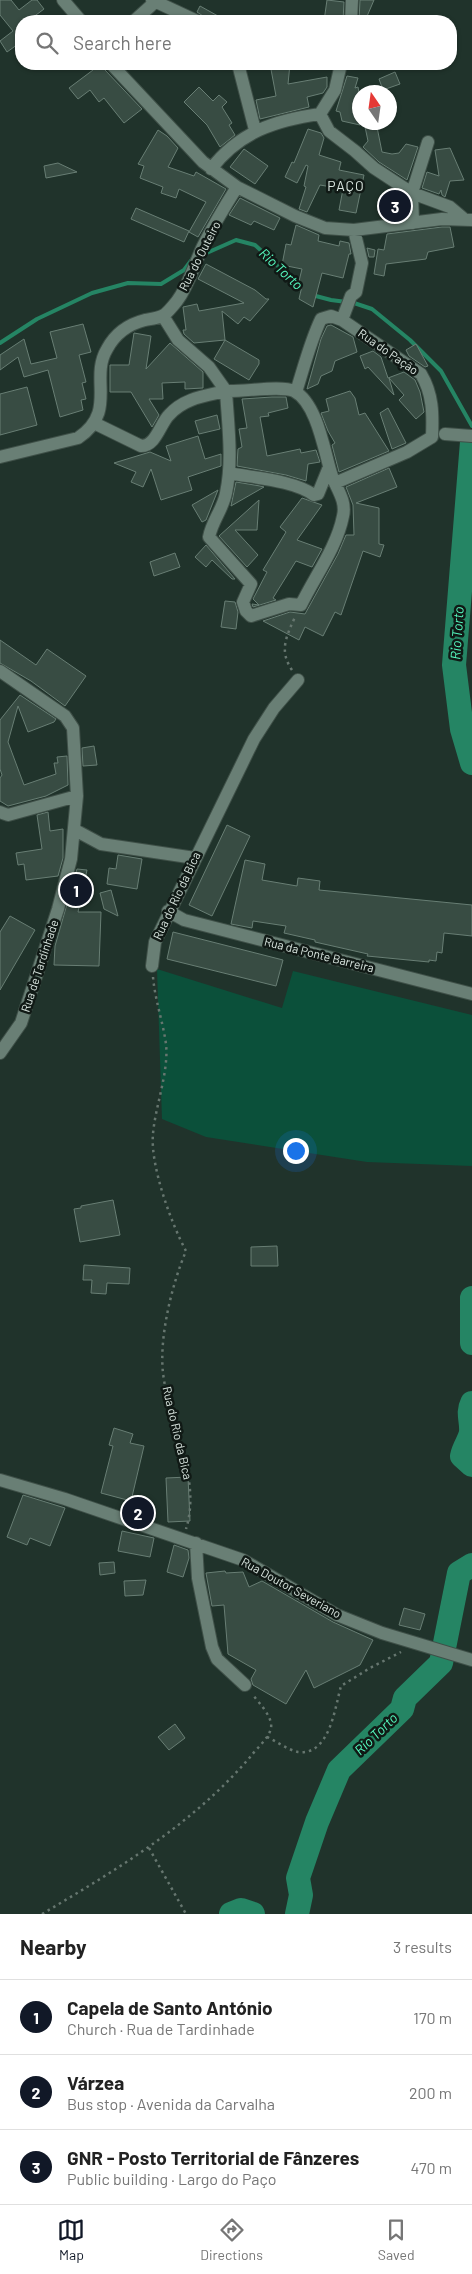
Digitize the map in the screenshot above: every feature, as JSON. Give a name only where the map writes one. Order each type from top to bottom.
[{"type":"street","points":[[63,0],[76,15]]},
{"type":"street","points":[[351,15],[352,0]]},
{"type":"street","points":[[140,15],[153,1],[184,15]]},
{"type":"street","points":[[114,70],[211,168],[237,187],[295,216],[324,228],[354,230],[468,219]]},
{"type":"street","points":[[240,70],[255,130]]},
{"type":"street","points":[[320,114],[335,90],[340,70]]},
{"type":"street","points":[[211,168],[224,152],[255,130],[303,116],[320,114]]},
{"type":"street","points":[[320,114],[329,131],[356,151],[374,168],[412,193],[450,207],[468,219]]},
{"type":"street","points":[[413,223],[412,193],[428,142]]},
{"type":"street","name":"Rua do Outeiro","points":[[163,316],[177,301],[203,247],[237,187]]},
{"type":"street","points":[[296,392],[308,358],[308,347],[321,319],[331,316],[342,320],[352,297],[362,263],[354,230]]},
{"type":"street","points":[[0,457],[78,438],[89,431],[94,423],[102,398],[100,375],[106,350],[120,331],[140,321],[163,316],[178,340],[208,367],[226,391],[230,466],[226,494],[220,511],[211,527],[209,537],[251,584],[243,602],[246,611],[251,616],[289,604],[301,605],[333,544],[344,515],[343,501],[329,466],[320,429],[309,408],[296,392],[279,388],[245,392],[226,391],[192,399],[179,405],[167,417],[151,443],[147,446],[141,446],[94,423]]},
{"type":"street","name":"Rua do Pação","points":[[335,484],[407,452],[432,437],[434,412],[430,394],[421,374],[342,320]]},
{"type":"street","points":[[445,434],[469,435]]},
{"type":"street","points":[[229,473],[274,480],[307,490],[314,495],[318,494],[329,466]]},
{"type":"street","name":"Rua de Tardinhade","points":[[0,671],[64,716],[73,728],[77,796],[71,858],[58,909],[21,1023],[0,1053]]},
{"type":"street","name":"Rua do Rio da Bica","points":[[152,966],[155,942],[168,911],[254,739],[274,708],[298,680]]},
{"type":"street","points":[[0,812],[8,815],[77,796]]},
{"type":"street","points":[[75,830],[101,844],[195,858]]},
{"type":"street","name":"Rua da Ponte Barreira","points":[[168,911],[184,920],[472,994]]},
{"type":"street","name":"Rua Doutor Severiano","points":[[0,1480],[65,1498],[243,1560],[338,1615],[382,1633],[469,1659]]},
{"type":"street","points":[[190,1540],[216,1659],[245,1685]]},
{"type":"path","points":[[298,680],[285,661],[283,645],[301,605]]},
{"type":"path","name":"Rua do Rio da Bica","points":[[152,966],[154,989],[166,1046],[161,1089],[152,1136],[159,1181],[176,1233],[186,1250],[176,1275],[162,1353],[170,1413],[187,1467],[190,1540]]},
{"type":"path","points":[[267,1737],[298,1752],[314,1749],[324,1740],[331,1724],[341,1686],[370,1668],[417,1644]]},
{"type":"path","points":[[42,1914],[149,1848],[200,1808],[239,1769],[267,1737],[271,1728],[270,1719],[245,1685]]},
{"type":"path","points":[[149,1848],[186,1914]]},
{"type":"green space","points":[[157,969],[282,1008],[293,971],[472,1015],[472,1166],[367,1162],[206,1137],[162,1119]]},
{"type":"building","points":[[0,0],[11,0],[19,10],[32,0],[37,0],[44,9],[36,15],[15,15],[15,46],[7,52],[0,41],[13,31],[0,15]]},
{"type":"building","points":[[327,0],[344,2],[343,15],[325,15]]},
{"type":"building","points":[[360,0],[374,0],[368,15],[359,15]]},
{"type":"building","points":[[200,6],[216,15],[202,15],[197,12]]},
{"type":"building","points":[[93,70],[105,70],[142,109],[124,123],[104,98],[99,102],[90,90],[78,99],[69,88]]},
{"type":"building","points":[[271,70],[289,70],[288,84],[327,77],[327,87],[323,93],[307,97],[309,107],[260,119],[256,100],[276,96]]},
{"type":"building","points":[[395,72],[400,84],[381,85],[379,79]]},
{"type":"building","points":[[347,76],[358,78],[356,85],[352,85],[352,123],[342,121],[340,112],[336,111]]},
{"type":"building","points":[[199,87],[213,101],[219,95],[227,102],[222,107],[232,123],[229,125],[235,135],[220,147],[207,125],[184,102]]},
{"type":"building","points":[[308,129],[321,133],[324,138],[319,155],[341,162],[339,170],[364,175],[356,213],[339,210],[343,189],[320,185],[307,212],[299,209],[306,187],[304,186],[308,166],[306,165],[297,183],[285,177],[292,162],[294,163]]},
{"type":"building","points":[[158,130],[167,136],[178,148],[168,167],[194,176],[196,172],[226,189],[198,237],[189,232],[206,202],[179,189],[176,198],[161,193],[163,187],[140,178],[144,166],[138,164]]},
{"type":"building","points":[[366,130],[378,130],[382,152],[399,153],[406,144],[418,147],[407,180],[379,162],[363,147],[368,141]]},
{"type":"building","points":[[450,148],[464,180],[450,181],[445,197],[442,195],[441,190],[439,194],[422,188],[427,172],[439,176],[435,150]]},
{"type":"building","points":[[244,149],[268,166],[255,184],[230,167]]},
{"type":"building","points":[[58,163],[77,172],[46,178],[44,166]]},
{"type":"building","points":[[389,193],[404,197],[401,216],[385,216]]},
{"type":"building","points":[[240,198],[280,218],[274,230],[254,221],[251,225],[229,215]]},
{"type":"building","points":[[136,208],[189,231],[184,242],[131,219]]},
{"type":"building","points":[[296,225],[319,235],[318,241],[339,246],[340,241],[349,243],[351,254],[349,254],[343,278],[322,273],[313,307],[299,299],[302,286],[298,285],[302,269],[282,265],[286,244],[291,245]]},
{"type":"building","points":[[450,227],[454,247],[428,252],[426,259],[386,264],[384,276],[374,274],[378,249],[384,250],[387,234]]},
{"type":"building","points":[[367,248],[375,250],[374,257],[369,257]]},
{"type":"building","points":[[206,264],[269,299],[250,321],[244,317],[238,324],[222,311],[225,340],[194,343],[184,334],[183,330],[186,330],[183,307],[197,304],[199,311],[244,303],[198,279]]},
{"type":"building","points":[[83,324],[91,352],[79,355],[86,382],[82,383],[86,399],[81,400],[83,410],[60,417],[48,370],[24,377],[18,357],[0,370],[0,355],[24,339],[31,364],[57,358],[50,332]]},
{"type":"building","points":[[331,325],[353,337],[357,352],[335,361],[332,371],[321,376],[318,384],[307,389],[321,339],[327,326]]},
{"type":"building","points":[[134,333],[151,336],[146,369],[170,343],[203,372],[203,388],[185,389],[185,382],[162,383],[163,399],[149,399],[159,415],[152,427],[131,392],[110,392],[110,365],[129,365]]},
{"type":"building","points":[[225,340],[259,360],[259,364],[249,380],[214,359]]},
{"type":"building","points":[[416,344],[428,366],[425,367],[409,356],[406,350]]},
{"type":"building","points":[[373,351],[381,357],[388,378],[404,372],[415,380],[420,392],[424,412],[416,419],[399,400],[404,395],[389,378],[394,395],[368,367],[365,369],[360,356]]},
{"type":"building","points":[[27,387],[37,425],[0,435],[0,394]]},
{"type":"building","points":[[350,391],[355,398],[359,415],[365,413],[389,451],[339,472],[332,445],[335,443],[321,413],[329,411],[326,399]]},
{"type":"building","points":[[286,397],[288,408],[268,413],[269,416],[260,417],[267,456],[300,449],[301,453],[316,450],[320,462],[308,464],[306,481],[286,475],[237,466],[238,449],[242,447],[239,429],[247,428],[242,399]]},
{"type":"building","points":[[388,408],[406,443],[392,449],[380,413]]},
{"type":"building","points":[[217,415],[220,429],[199,434],[195,421]]},
{"type":"building","points":[[198,436],[205,459],[221,454],[221,466],[188,477],[192,490],[161,500],[151,469],[143,487],[131,482],[136,472],[114,463],[150,452],[171,461],[166,446]]},
{"type":"building","points":[[389,468],[397,487],[356,503],[379,508],[379,544],[384,545],[380,557],[363,551],[341,615],[335,612],[323,636],[305,627],[299,640],[263,621],[290,612],[305,614],[338,554],[346,535],[354,535],[353,505],[346,487]]},
{"type":"building","points":[[236,482],[260,486],[264,487],[231,506]]},
{"type":"building","points":[[218,490],[206,520],[202,522],[192,505]]},
{"type":"building","points":[[302,498],[322,505],[297,540],[322,549],[312,567],[296,561],[273,598],[276,600],[253,607],[252,604],[259,605],[253,599],[267,572],[263,570],[286,532],[280,527]]},
{"type":"building","points":[[259,500],[257,530],[235,530],[258,555],[247,567],[219,536]]},
{"type":"building","points":[[206,545],[235,579],[232,579],[212,560],[206,567],[195,557]]},
{"type":"building","points":[[175,553],[180,567],[154,576],[150,562]]},
{"type":"building","points":[[225,601],[235,602],[238,612],[236,629],[221,627]]},
{"type":"building","points":[[0,640],[36,665],[47,649],[86,676],[65,706],[31,681],[0,663]]},
{"type":"building","points":[[20,695],[56,719],[54,722],[28,732],[18,706],[8,742],[24,785],[56,774],[54,763],[58,763],[57,757],[67,756],[68,785],[46,796],[8,806],[0,801],[0,778],[2,775],[0,769],[0,720]]},
{"type":"building","points":[[94,746],[97,765],[83,766],[82,748]]},
{"type":"building","points":[[48,812],[50,831],[63,829],[63,858],[58,876],[26,880],[24,864],[18,865],[16,853],[42,849],[37,815]]},
{"type":"building","points":[[227,825],[250,836],[212,916],[189,905]]},
{"type":"building","points":[[118,855],[142,859],[137,889],[107,884],[109,868],[116,869]]},
{"type":"building","points":[[245,860],[265,864],[262,880],[297,886],[298,878],[320,881],[319,890],[472,905],[472,936],[444,933],[442,953],[437,952],[436,961],[429,960],[429,962],[367,956],[368,954],[284,933],[286,926],[253,921],[252,928],[231,924]]},
{"type":"building","points":[[77,869],[87,870],[78,912],[101,912],[99,966],[54,965],[55,946]]},
{"type":"building","points":[[111,890],[118,916],[104,909],[100,893]]},
{"type":"building","points":[[10,916],[35,930],[0,990],[0,932]]},
{"type":"building","points":[[173,932],[283,960],[276,986],[167,959]]},
{"type":"building","points":[[113,1200],[120,1235],[80,1242],[74,1209]]},
{"type":"building","points":[[277,1246],[278,1266],[251,1266],[251,1247]]},
{"type":"building","points":[[84,1265],[130,1268],[129,1284],[107,1283],[106,1294],[91,1293],[92,1280],[83,1280]]},
{"type":"building","points":[[114,1428],[133,1434],[130,1443],[144,1446],[131,1501],[101,1493],[113,1446],[109,1445]]},
{"type":"building","points":[[188,1477],[190,1521],[168,1522],[166,1478]]},
{"type":"building","points":[[23,1495],[65,1508],[50,1546],[30,1538],[27,1545],[7,1537]]},
{"type":"building","points":[[122,1531],[154,1538],[150,1557],[118,1551]]},
{"type":"building","points":[[174,1545],[188,1550],[189,1558],[183,1577],[167,1572]]},
{"type":"building","points":[[114,1562],[115,1573],[100,1575],[99,1563]]},
{"type":"building","points":[[225,1571],[226,1573],[243,1572],[249,1587],[262,1581],[333,1622],[373,1640],[360,1665],[314,1688],[306,1670],[286,1704],[253,1685],[251,1679],[256,1670],[228,1654],[224,1605],[212,1606],[206,1573]]},
{"type":"building","points":[[146,1580],[143,1595],[125,1596],[124,1581]]},
{"type":"building","points":[[404,1608],[425,1614],[420,1630],[399,1625]]},
{"type":"building","points":[[175,1724],[185,1738],[169,1750],[158,1737]]},
{"type":"waterway","name":"Rio Torto","points":[[202,255],[236,240],[255,245],[304,290]]},
{"type":"waterway","name":"Rio Torto","points":[[0,343],[37,319],[92,293],[128,283],[161,284],[184,270],[193,258]]},
{"type":"waterway","name":"Rio Torto","points":[[312,295],[354,303],[372,309],[410,340],[441,371],[472,426]]},
{"type":"waterway","name":"Rio Torto","points":[[472,442],[454,665],[462,729],[472,763]]},
{"type":"waterway","name":"Rio Torto","points":[[472,1298],[472,1343]]},
{"type":"waterway","name":"Rio Torto","points":[[472,1403],[470,1414],[471,1432],[462,1456],[472,1465]]},
{"type":"waterway","name":"Rio Torto","points":[[297,1914],[301,1895],[298,1878],[317,1822],[339,1770],[402,1709],[405,1698],[441,1663],[459,1573],[472,1565]]},
{"type":"waterway","name":"Rio Torto","points":[[231,1914],[241,1910],[253,1914]]},
{"type":"place","name":"GNR - Posto Territorial de Fânzeres","points":[[395,206]]},
{"type":"place","name":"Capela de Santo António","points":[[76,890]]},
{"type":"place","name":"Várzea","points":[[138,1513]]},
{"type":"district","name":"PAÇO","points":[[346,186]]}]
